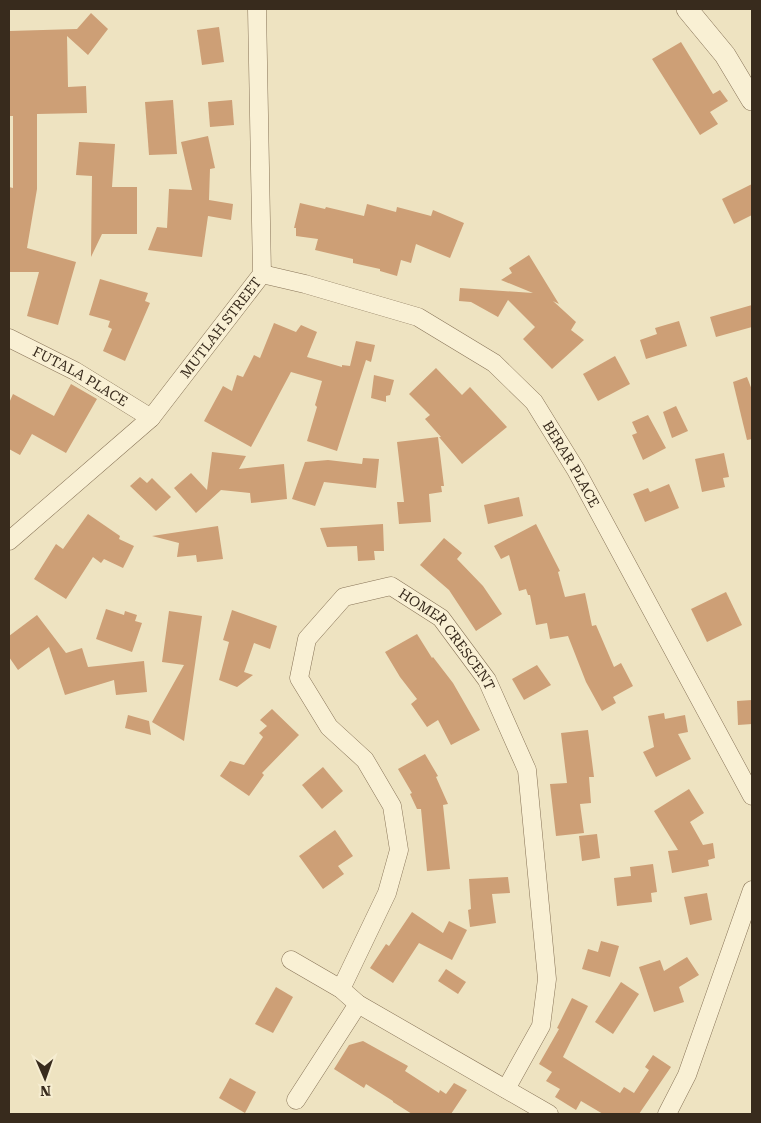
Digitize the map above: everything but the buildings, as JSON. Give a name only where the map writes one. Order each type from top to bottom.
[{"type":"street","name":"MUTLAH STREET","points":[[9,541],[151,418],[262,274],[257,9]]},
{"type":"street","points":[[687,9],[725,55],[752,100]]},
{"type":"street","name":"BERAR PLACE","points":[[262,274],[304,284],[418,317],[494,363],[534,402],[576,470],[752,796]]},
{"type":"street","name":"FUTALA PLACE","points":[[9,338],[75,371],[151,418]]},
{"type":"street","name":"HOMER CRESCENT","points":[[341,989],[387,893],[399,850],[392,806],[365,760],[329,727],[299,678],[307,639],[344,597],[391,586],[441,618],[487,680],[527,770],[547,979],[541,1026],[506,1089]]},
{"type":"street","points":[[667,1114],[687,1075],[752,890]]},
{"type":"street","points":[[291,960],[341,989],[358,1004],[548,1114]]},
{"type":"street","points":[[296,1100],[358,1004]]}]
